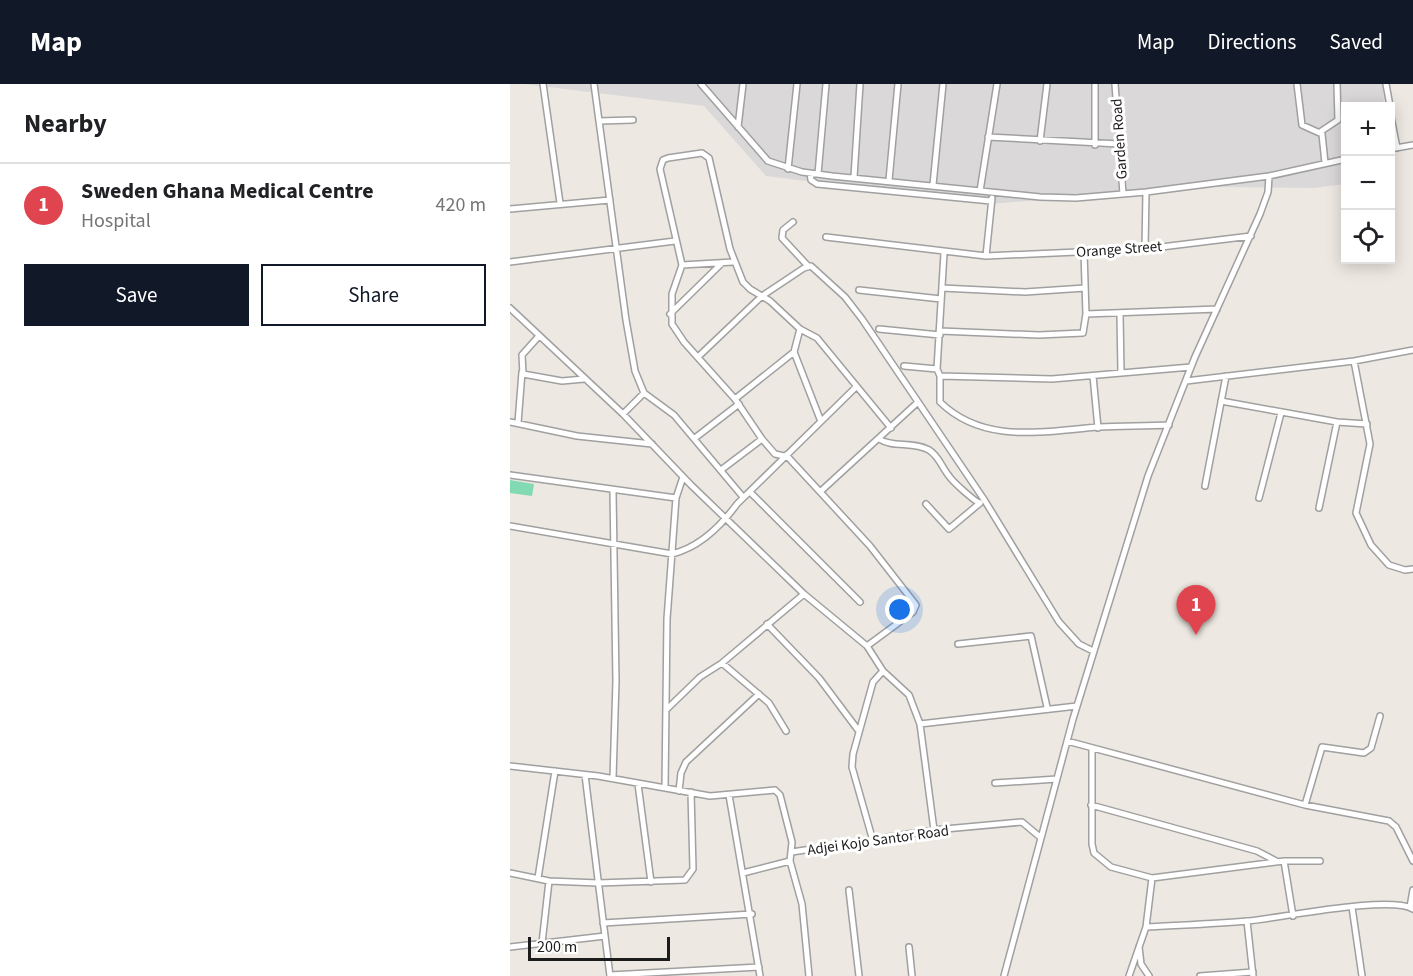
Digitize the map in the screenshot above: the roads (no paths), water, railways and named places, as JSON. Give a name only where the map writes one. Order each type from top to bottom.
[{"type":"street","points":[[543,84],[560,204]]},
{"type":"street","points":[[594,84],[635,372],[644,393],[674,415],[743,497]]},
{"type":"street","points":[[701,84],[768,161],[788,169],[818,174],[1058,198],[1146,192],[1269,176],[1341,160]]},
{"type":"street","points":[[738,127],[743,84]]},
{"type":"street","points":[[788,169],[797,84]]},
{"type":"street","points":[[818,174],[826,84]]},
{"type":"street","points":[[854,177],[860,84]]},
{"type":"street","points":[[889,180],[898,84]]},
{"type":"street","points":[[933,185],[943,84]]},
{"type":"street","points":[[980,191],[997,84]]},
{"type":"street","points":[[1040,141],[1047,84]]},
{"type":"street","name":"Garden Road","points":[[1115,84],[1123,194]]},
{"type":"street","points":[[1297,84],[1302,124],[1320,132]]},
{"type":"street","points":[[1320,132],[1338,120],[1337,84]]},
{"type":"street","points":[[1386,84],[1389,102]]},
{"type":"street","points":[[1095,85],[1095,145]]},
{"type":"street","points":[[599,121],[633,120]]},
{"type":"street","points":[[1320,132],[1326,163]]},
{"type":"street","points":[[988,137],[1095,145],[1119,144]]},
{"type":"street","points":[[1395,149],[1413,145]]},
{"type":"street","points":[[867,646],[913,612],[916,605],[870,546],[821,491],[785,455],[775,454],[762,439],[737,401],[699,356],[675,332],[670,314],[676,278],[682,265],[660,169],[661,164],[668,158],[706,155],[709,158],[733,262],[743,282],[800,329],[817,338],[843,366],[856,387],[891,428]]},
{"type":"street","points":[[810,173],[813,183],[817,184],[991,201]]},
{"type":"street","points":[[1004,976],[1077,706],[1148,476],[1191,367],[1251,236],[1268,192],[1269,176]]},
{"type":"street","points":[[1146,192],[1146,249]]},
{"type":"street","points":[[986,256],[992,193]]},
{"type":"street","points":[[510,208],[610,200]]},
{"type":"street","points":[[793,222],[783,231],[782,238],[808,266],[845,297],[918,402],[1059,622],[1079,644],[1094,651]]},
{"type":"street","name":"Orange Street","points":[[826,237],[872,241],[944,253],[986,256],[1146,249],[1251,236]]},
{"type":"street","points":[[510,262],[675,241]]},
{"type":"street","points":[[879,328],[940,333],[1039,335],[1083,333],[1086,314],[1084,252]]},
{"type":"street","points":[[944,253],[938,369],[940,402],[951,412],[990,430],[1033,433],[1169,424]]},
{"type":"street","points":[[682,265],[733,262]]},
{"type":"street","points":[[670,314],[722,263]]},
{"type":"street","points":[[699,356],[762,296],[808,266]]},
{"type":"street","points":[[942,288],[1025,292],[1086,288]]},
{"type":"street","points":[[859,290],[942,299]]},
{"type":"street","points":[[510,308],[623,414],[683,477],[804,594],[867,646],[883,671],[909,695],[920,724],[934,830]]},
{"type":"street","points":[[1086,314],[1217,309]]},
{"type":"street","points":[[1120,314],[1121,373]]},
{"type":"street","points":[[695,438],[794,352],[800,329]]},
{"type":"street","points":[[518,423],[522,355],[539,336]]},
{"type":"street","points":[[1186,381],[1354,361],[1413,350]]},
{"type":"street","points":[[794,352],[820,419]]},
{"type":"street","points":[[1354,361],[1367,424],[1370,456],[1356,513],[1371,545],[1389,565],[1405,570],[1413,568]]},
{"type":"street","points":[[904,366],[938,369]]},
{"type":"street","points":[[940,376],[1052,379],[1191,367]]},
{"type":"street","points":[[522,371],[525,376],[562,381],[584,379]]},
{"type":"street","points":[[1093,376],[1098,428]]},
{"type":"street","points":[[1205,486],[1226,376]]},
{"type":"street","points":[[510,526],[672,554],[698,544],[726,519],[743,497],[751,493],[820,419],[856,387]]},
{"type":"street","points":[[623,414],[644,393]]},
{"type":"street","points":[[1221,401],[1337,422],[1367,424]]},
{"type":"street","points":[[821,491],[918,402]]},
{"type":"street","points":[[1259,498],[1281,413]]},
{"type":"street","points":[[510,422],[577,436],[652,444]]},
{"type":"street","points":[[1319,508],[1337,422]]},
{"type":"street","points":[[721,470],[762,439]]},
{"type":"street","points":[[879,439],[886,443],[899,442],[929,450],[942,464],[949,477],[960,485],[971,499],[982,502]]},
{"type":"street","points":[[510,475],[613,492],[676,498]]},
{"type":"street","points":[[664,788],[667,709],[666,619],[676,498],[683,477]]},
{"type":"street","points":[[613,492],[616,681],[613,778]]},
{"type":"street","points":[[751,493],[860,602]]},
{"type":"street","points":[[926,504],[949,529],[982,502]]},
{"type":"street","points":[[667,709],[700,677],[722,663],[804,594]]},
{"type":"street","points":[[767,624],[819,678],[858,730]]},
{"type":"street","points":[[958,644],[1031,636],[1047,707]]},
{"type":"street","points":[[722,663],[759,694],[777,714],[786,731]]},
{"type":"street","points":[[873,841],[852,767],[858,730],[873,682],[883,671]]},
{"type":"street","points":[[678,791],[681,773],[686,762],[759,694]]},
{"type":"street","points":[[920,724],[1047,707],[1077,706]]},
{"type":"street","points":[[1305,805],[1322,747],[1364,753],[1371,748],[1380,716]]},
{"type":"street","points":[[1067,741],[1305,805],[1389,821],[1396,827],[1413,861]]},
{"type":"street","points":[[1092,748],[1091,806],[1094,853],[1111,867],[1152,878],[1281,861],[1320,861]]},
{"type":"street","name":"Adjei Kojo Santor Road","points":[[510,766],[613,778],[678,791],[729,795],[775,790],[780,795],[792,852],[934,830],[1022,822],[1029,825],[1040,837]]},
{"type":"street","points":[[538,878],[555,771]]},
{"type":"street","points":[[585,776],[610,976],[759,967]]},
{"type":"street","points":[[995,783],[1057,779]]},
{"type":"street","points":[[638,784],[651,882]]},
{"type":"street","points":[[510,873],[549,881],[679,882],[692,874],[691,792]]},
{"type":"street","points":[[729,795],[752,915],[760,976]]},
{"type":"street","points":[[1091,806],[1257,851],[1281,861]]},
{"type":"street","points":[[792,852],[790,861],[802,904],[809,976]]},
{"type":"street","points":[[743,873],[790,861]]},
{"type":"street","points":[[1281,861],[1293,916]]},
{"type":"street","points":[[1129,976],[1146,927],[1152,878]]},
{"type":"street","points":[[542,943],[549,881]]},
{"type":"street","points":[[849,890],[859,976]]},
{"type":"street","points":[[1146,927],[1247,921],[1352,907],[1395,904],[1412,908],[1413,890]]},
{"type":"street","points":[[1352,907],[1362,976]]},
{"type":"street","points":[[603,923],[752,915]]},
{"type":"street","points":[[1200,976],[1253,974],[1247,921]]},
{"type":"street","points":[[510,946],[605,936]]},
{"type":"street","points":[[1139,944],[1141,964],[1149,976]]},
{"type":"street","points":[[909,947],[912,976]]},
{"type":"place","name":"Sweden Ghana Medical Centre","points":[[1196,635]]}]
